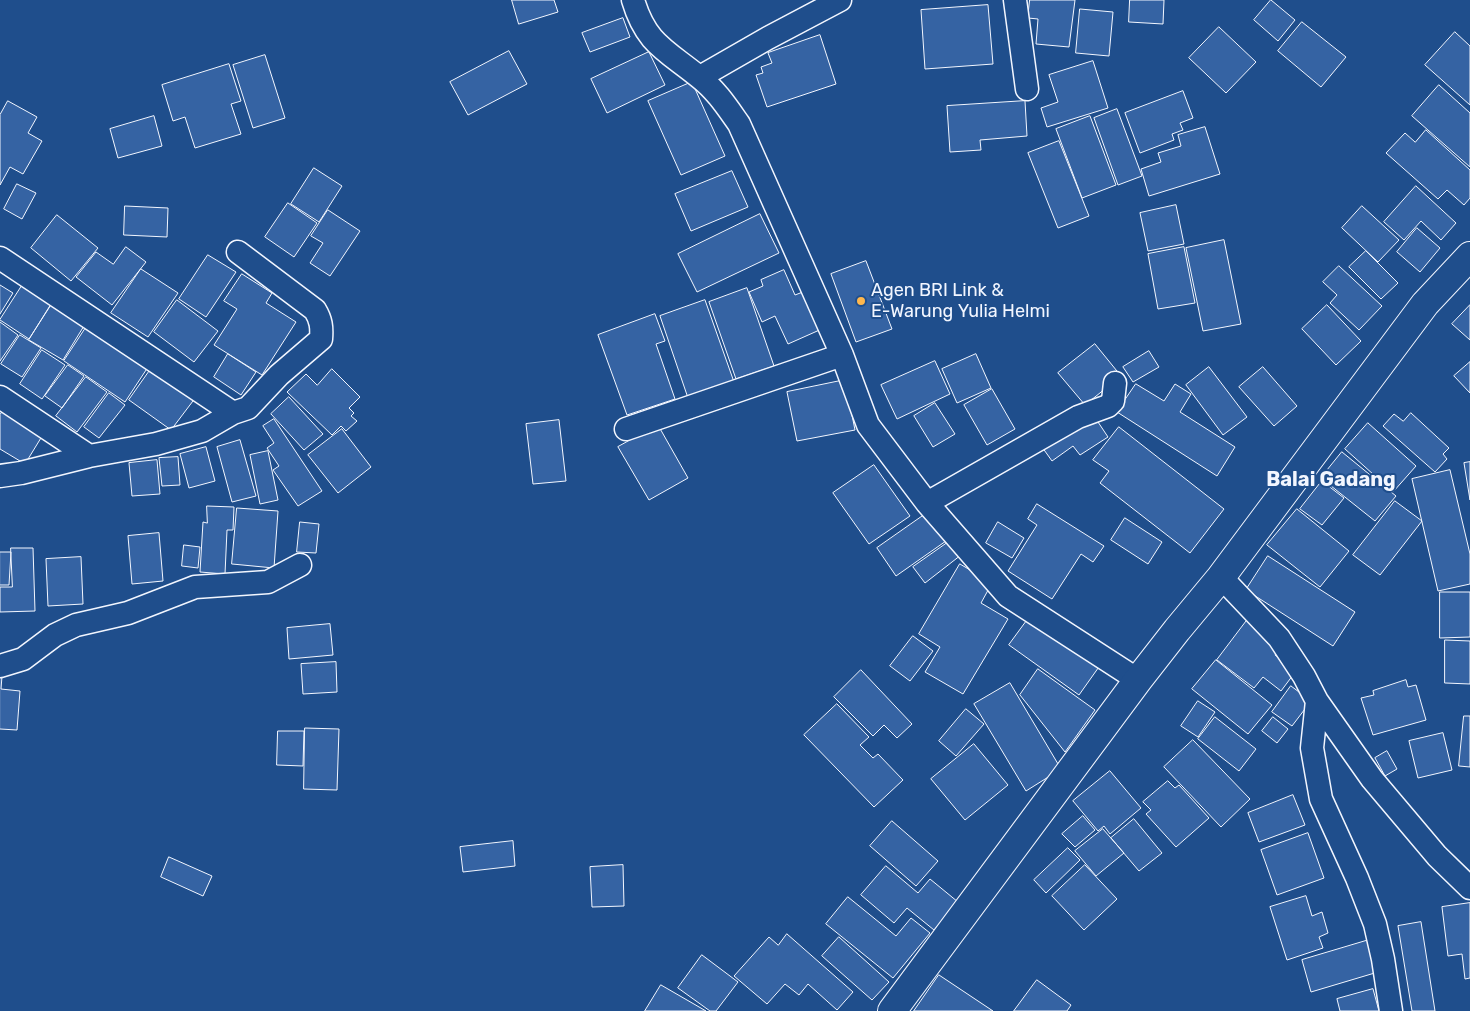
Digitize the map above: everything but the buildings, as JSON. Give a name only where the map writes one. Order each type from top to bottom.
[{"type":"street","points":[[633,0],[638,18],[648,35],[674,59],[700,77],[720,97],[739,124],[842,355],[868,425],[927,503],[1008,596],[1138,680]]},
{"type":"street","points":[[700,77],[840,0]]},
{"type":"street","points":[[1015,0],[1027,89]]},
{"type":"street","points":[[0,476],[21,473],[89,456],[156,444],[202,430],[248,408],[279,375],[320,339],[322,330],[320,318],[315,310],[238,252]]},
{"type":"street","points":[[892,1011],[1138,680],[1221,577],[1425,304],[1470,256]]},
{"type":"street","points":[[0,258],[233,414]]},
{"type":"street","points":[[626,429],[842,355]]},
{"type":"street","points":[[927,503],[1078,417],[1108,406],[1113,401],[1115,383]]},
{"type":"street","points":[[0,397],[89,456]]},
{"type":"street","points":[[0,666],[22,658],[55,635],[76,625],[128,612],[195,587],[268,582],[300,565]]},
{"type":"street","points":[[1221,577],[1279,638],[1304,676],[1317,701],[1372,779],[1437,856],[1470,888]]},
{"type":"street","points":[[1317,701],[1312,748],[1321,799],[1357,878],[1375,924],[1383,959],[1391,1011]]},
{"type":"place","name":"Agen BRI Link & E-Warung Yulia Helmi","points":[[861,301]]},
{"type":"district","name":"Balai Gadang","points":[[1331,480]]}]
